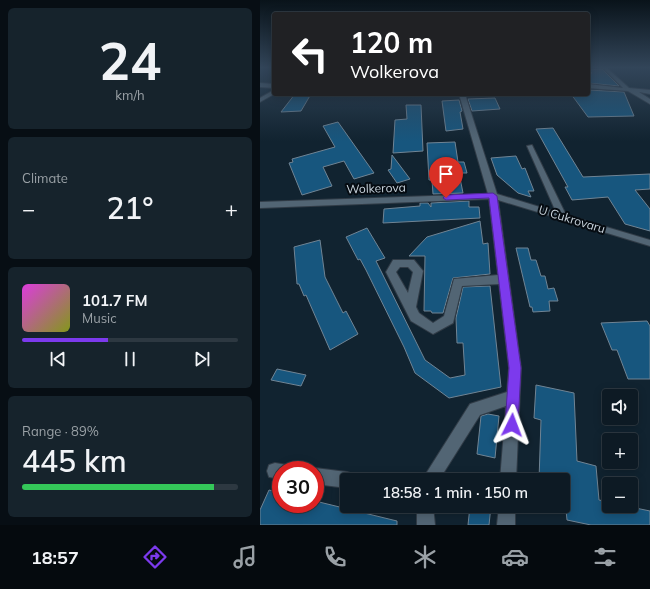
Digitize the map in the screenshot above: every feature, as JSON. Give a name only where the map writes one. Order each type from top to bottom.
[{"type":"street","points":[[634,92],[646,98],[650,102]]},
{"type":"street","points":[[260,100],[272,93]]},
{"type":"street","points":[[463,96],[493,196],[515,368],[508,473]]},
{"type":"street","points":[[530,146],[562,216]]},
{"type":"street","name":"Wolkerova","points":[[260,205],[493,196]]},
{"type":"street","name":"U Cukrovaru","points":[[493,196],[650,243]]},
{"type":"street","points":[[410,308],[415,317],[433,330],[449,319],[458,282],[504,279]]},
{"type":"street","points":[[434,473],[475,409],[513,397]]},
{"type":"street","points":[[324,477],[340,479]]},
{"type":"street","points":[[425,513],[426,525]]},
{"type":"street","points":[[506,525],[507,513]]},
{"type":"building","points":[[590,92],[624,92],[634,116],[588,117],[572,96],[590,96]]},
{"type":"building","points":[[293,96],[310,96],[301,111],[281,112]]},
{"type":"building","points":[[495,98],[500,109],[472,111],[468,99]]},
{"type":"building","points":[[459,100],[462,111],[460,112],[463,129],[446,131],[442,101]]},
{"type":"building","points":[[406,105],[421,105],[423,151],[393,153],[395,120],[407,119]]},
{"type":"building","points":[[338,122],[374,173],[354,179],[344,161],[323,167],[332,186],[302,195],[289,163],[293,162],[292,159],[335,147],[323,126]]},
{"type":"building","points":[[553,128],[583,177],[650,174],[650,189],[635,190],[650,209],[650,231],[625,224],[608,197],[572,200],[565,187],[568,187],[536,129]]},
{"type":"building","points":[[455,142],[458,162],[464,162],[467,173],[459,173],[463,193],[433,194],[432,180],[429,180],[427,143]]},
{"type":"building","points":[[392,155],[410,179],[397,183],[388,170],[391,169]]},
{"type":"building","points":[[516,156],[522,169],[525,168],[534,191],[528,191],[531,197],[518,193],[497,175],[491,158]]},
{"type":"building","points":[[469,201],[469,207],[479,207],[480,218],[383,223],[384,209],[420,206],[420,203],[428,203],[431,207],[431,203]]},
{"type":"building","points":[[480,221],[483,244],[488,243],[490,274],[453,278],[443,313],[424,311],[425,256],[409,256],[427,237]]},
{"type":"building","points":[[367,228],[385,258],[376,261],[425,360],[450,378],[465,375],[463,343],[457,343],[456,318],[463,287],[490,286],[501,387],[449,398],[415,373],[404,347],[366,270],[360,259],[358,260],[346,237]]},
{"type":"building","points":[[320,240],[325,277],[343,313],[346,311],[358,334],[330,350],[306,295],[304,296],[299,284],[297,284],[294,247]]},
{"type":"building","points":[[516,248],[528,248],[531,260],[536,260],[541,276],[545,276],[548,289],[554,288],[558,301],[549,301],[550,311],[533,312],[532,307],[530,307]]},
{"type":"building","points":[[647,321],[650,326],[650,379],[628,379],[617,350],[612,350],[601,323]]},
{"type":"building","points":[[277,369],[306,375],[301,386],[271,380]]},
{"type":"building","points":[[536,385],[574,393],[577,461],[596,466],[599,500],[602,501],[602,513],[638,513],[638,508],[650,511],[650,525],[591,525],[567,520],[566,513],[570,513],[570,473],[539,473],[541,420],[534,418]]},
{"type":"building","points":[[488,414],[499,416],[495,458],[477,454],[481,416]]},
{"type":"building","points":[[269,490],[272,491],[272,513],[324,513],[324,503],[340,507],[340,513],[364,513],[397,521],[397,525],[260,525],[260,510]]},
{"type":"building","points":[[469,513],[490,513],[489,525],[468,525]]},
{"type":"route","points":[[446,198],[493,196],[515,368],[512,425]]}]
